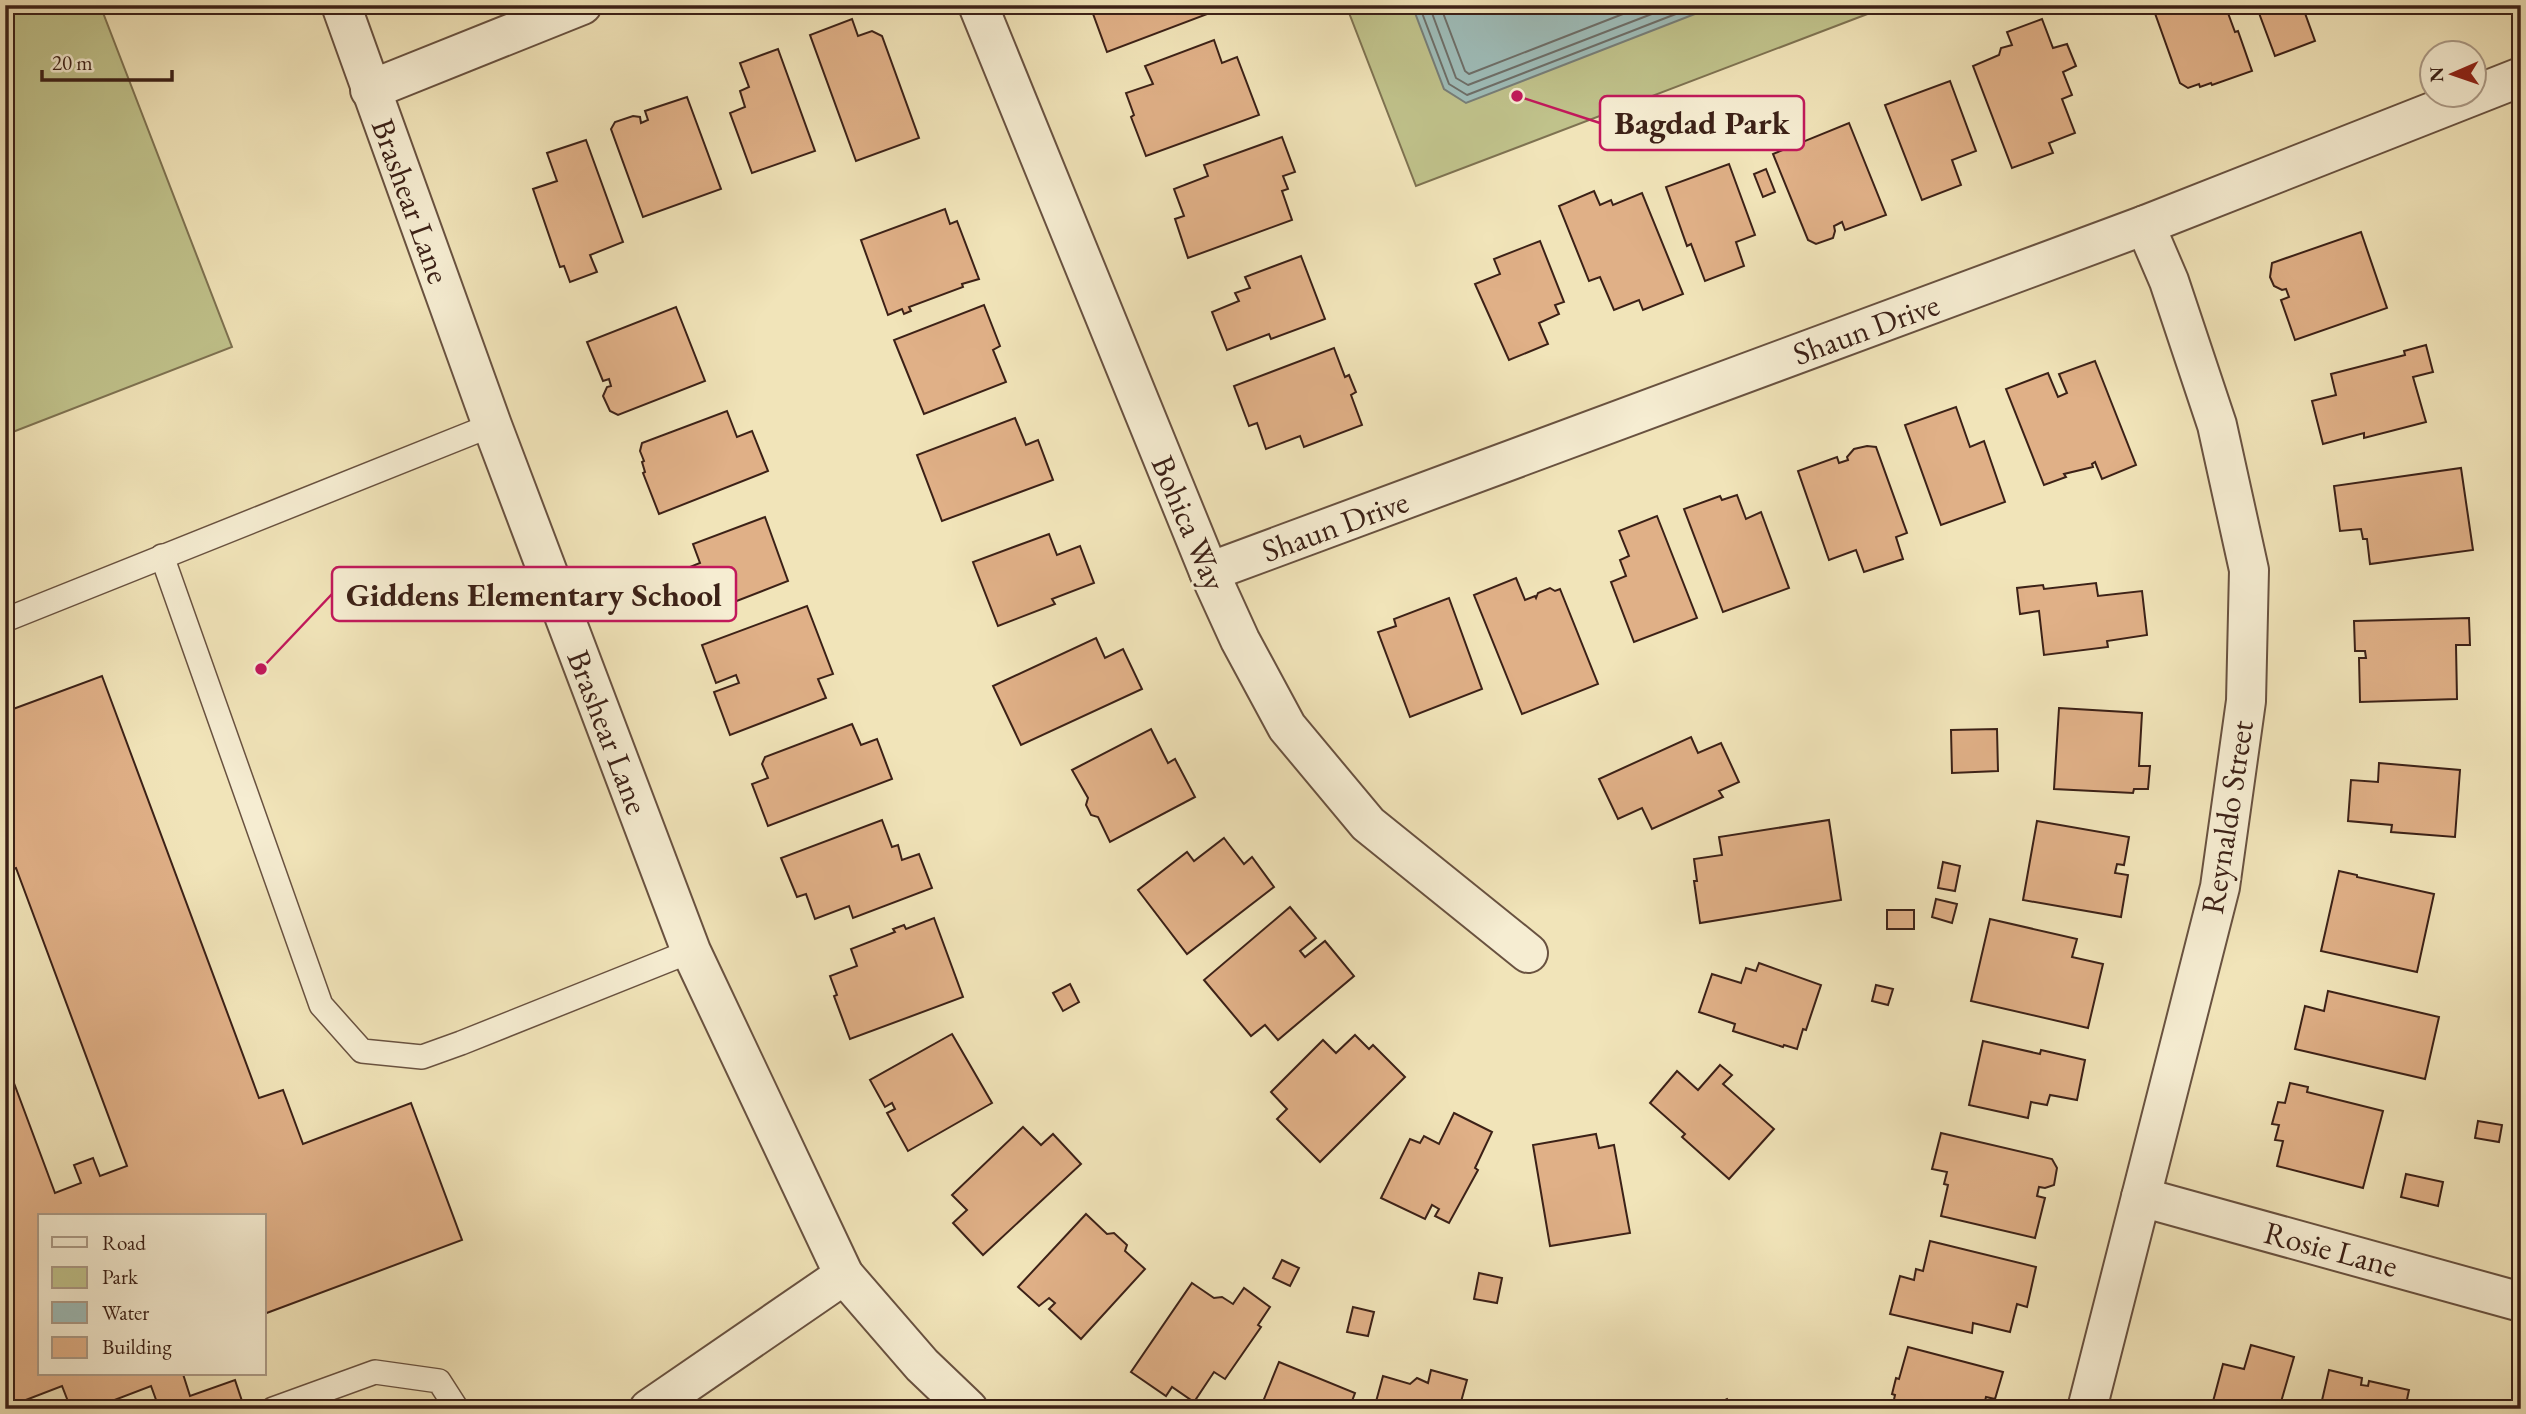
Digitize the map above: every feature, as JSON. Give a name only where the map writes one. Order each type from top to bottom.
[{"type":"street","name":"Brashear Lane","points":[[341,5],[492,425],[691,951],[844,1275],[922,1364],[968,1409]]},
{"type":"street","points":[[370,90],[582,5]]},
{"type":"street","name":"Bohica Way","points":[[978,5],[1209,572],[1240,640],[1287,727],[1368,824],[1528,953]]},
{"type":"street","name":"Shaun Drive","points":[[1209,572],[2145,225],[2521,77]]},
{"type":"street","name":"Reynaldo Street","points":[[2087,1409],[2220,887],[2246,701],[2249,570],[2217,425],[2169,281],[2145,225]]},
{"type":"street","name":"Rosie Lane","points":[[2141,1197],[2521,1302]]},
{"type":"street","points":[[649,1409],[844,1275]]},
{"type":"lane","points":[[5,620],[492,425]]},
{"type":"lane","points":[[162,556],[321,1005],[362,1051],[422,1057],[691,951]]},
{"type":"lane","points":[[273,1409],[375,1372],[439,1381],[457,1409]]},
{"type":"green space","points":[[5,5],[100,5],[232,347],[5,435]]},
{"type":"green space","points":[[1346,5],[1891,5],[1416,186]]},
{"type":"water","points":[[1412,5],[1718,5],[1466,103],[1444,89]]},
{"type":"building","points":[[1099,5],[1207,5],[1210,13],[1107,52],[1092,11],[1100,8]]},
{"type":"building","points":[[2152,5],[2225,5],[2235,32],[2238,31],[2252,71],[2200,87],[2199,84],[2188,88],[2180,83]]},
{"type":"building","points":[[2256,5],[2302,5],[2315,41],[2275,56]]},
{"type":"building","points":[[852,19],[858,36],[872,31],[882,36],[919,138],[856,161],[810,35]]},
{"type":"building","points":[[2042,19],[2053,48],[2067,44],[2076,66],[2063,72],[2072,95],[2062,99],[2075,133],[2049,143],[2053,153],[2012,168],[1973,66],[1999,55],[2001,48],[2012,45],[2007,32]]},
{"type":"building","points":[[1214,40],[1222,63],[1237,57],[1259,115],[1146,156],[1131,117],[1134,115],[1126,93],[1153,84],[1145,66]]},
{"type":"building","points":[[778,49],[815,151],[752,173],[730,113],[745,107],[740,91],[749,87],[740,63]]},
{"type":"building","points":[[1950,81],[1976,151],[1952,160],[1961,185],[1922,200],[1885,105]]},
{"type":"building","points":[[687,97],[721,189],[643,217],[611,129],[615,122],[633,116],[640,117],[641,123],[648,120],[645,111]]},
{"type":"building","points":[[1849,123],[1886,215],[1845,230],[1842,222],[1834,226],[1833,238],[1816,244],[1808,240],[1773,154]]},
{"type":"building","points":[[1282,137],[1295,172],[1283,176],[1288,189],[1282,191],[1292,220],[1188,258],[1175,219],[1184,216],[1174,189],[1208,176],[1204,165]]},
{"type":"building","points":[[586,140],[623,242],[590,255],[597,272],[570,282],[564,266],[560,267],[533,189],[557,181],[547,153]]},
{"type":"building","points":[[1729,164],[1755,235],[1736,242],[1744,266],[1705,281],[1691,244],[1687,246],[1666,187]]},
{"type":"building","points":[[1766,169],[1775,192],[1763,197],[1754,174]]},
{"type":"building","points":[[1594,191],[1600,205],[1611,200],[1613,205],[1642,193],[1683,294],[1643,310],[1639,300],[1614,310],[1600,277],[1589,281],[1559,206]]},
{"type":"building","points":[[945,209],[950,224],[957,221],[979,279],[909,307],[911,311],[904,314],[902,309],[888,315],[861,240]]},
{"type":"building","points":[[2361,232],[2387,308],[2295,340],[2281,300],[2289,297],[2286,289],[2274,286],[2270,277],[2272,263]]},
{"type":"building","points":[[1540,241],[1564,302],[1555,305],[1559,314],[1539,323],[1548,344],[1509,360],[1475,284],[1500,274],[1494,259]]},
{"type":"building","points":[[1301,256],[1325,319],[1271,339],[1269,334],[1227,350],[1212,312],[1239,301],[1235,293],[1250,288],[1245,277]]},
{"type":"building","points":[[984,305],[1000,346],[993,350],[1006,382],[924,414],[894,340]]},
{"type":"building","points":[[676,307],[705,381],[618,415],[610,411],[603,396],[607,387],[611,386],[609,379],[603,381],[587,342]]},
{"type":"building","points":[[2426,345],[2433,372],[2413,377],[2426,422],[2364,438],[2364,433],[2323,444],[2312,401],[2336,395],[2331,374],[2405,355],[2404,351]]},
{"type":"building","points":[[1334,348],[1345,377],[1349,375],[1356,392],[1351,395],[1362,425],[1304,447],[1300,436],[1266,449],[1257,423],[1249,426],[1234,386]]},
{"type":"building","points":[[2095,361],[2136,465],[2102,479],[2095,462],[2093,467],[2064,474],[2066,477],[2044,485],[2006,389],[2048,373],[2058,397],[2067,393],[2059,374]]},
{"type":"building","points":[[1956,407],[1970,447],[1984,441],[2005,502],[1941,525],[1905,425]]},
{"type":"building","points":[[727,411],[737,437],[752,431],[768,471],[659,514],[643,473],[644,461],[640,451],[642,443]]},
{"type":"building","points":[[1015,418],[1026,445],[1038,440],[1053,480],[942,521],[917,455]]},
{"type":"building","points":[[1876,447],[1907,533],[1896,537],[1903,559],[1864,572],[1856,550],[1829,560],[1798,471],[1837,457],[1839,463],[1848,460],[1847,457],[1854,449]]},
{"type":"building","points":[[2461,468],[2473,550],[2370,564],[2367,539],[2363,539],[2361,529],[2340,531],[2334,486]]},
{"type":"building","points":[[1737,495],[1746,519],[1761,512],[1789,588],[1723,612],[1684,509],[1720,496],[1722,500]]},
{"type":"building","points":[[1657,516],[1697,618],[1634,642],[1611,582],[1626,576],[1620,560],[1629,556],[1619,531]]},
{"type":"building","points":[[765,517],[788,581],[729,604],[727,600],[691,613],[675,573],[700,563],[693,544]]},
{"type":"building","points":[[1049,534],[1057,555],[1080,546],[1094,583],[1052,599],[1055,604],[998,626],[973,562]]},
{"type":"building","points":[[1516,578],[1525,600],[1535,596],[1536,598],[1538,593],[1550,588],[1555,591],[1560,589],[1598,684],[1522,714],[1474,595]]},
{"type":"building","points":[[2096,583],[2098,596],[2142,591],[2147,635],[2107,641],[2108,647],[2044,655],[2039,611],[2020,614],[2017,588],[2043,585],[2044,589]]},
{"type":"building","points":[[1449,598],[1482,689],[1410,717],[1378,632],[1396,626],[1394,619]]},
{"type":"building","points":[[807,606],[833,674],[818,679],[826,698],[730,735],[714,692],[739,683],[736,675],[716,683],[702,645]]},
{"type":"building","points":[[2469,618],[2470,645],[2456,645],[2457,699],[2360,702],[2359,658],[2366,658],[2365,651],[2355,651],[2354,621]]},
{"type":"building","points":[[1096,638],[1105,658],[1123,649],[1142,689],[1021,745],[993,686]]},
{"type":"building","points":[[102,676],[259,1098],[283,1090],[303,1144],[411,1103],[462,1240],[266,1313],[266,1214],[38,1214],[38,1376],[184,1376],[190,1396],[235,1380],[243,1404],[232,1409],[157,1409],[159,1408],[151,1386],[91,1409],[71,1409],[62,1386],[5,1408],[5,1059],[55,1193],[81,1183],[74,1165],[93,1158],[100,1176],[127,1166],[16,868],[5,872],[5,712]]},
{"type":"building","points":[[2059,708],[2142,713],[2139,766],[2150,766],[2148,789],[2134,789],[2133,793],[2054,789]]},
{"type":"building","points":[[852,724],[861,745],[877,739],[892,779],[768,826],[752,784],[768,778],[762,764],[765,757]]},
{"type":"building","points":[[1151,729],[1168,763],[1175,759],[1195,797],[1110,842],[1098,817],[1091,815],[1086,805],[1088,798],[1072,770]]},
{"type":"building","points":[[1997,729],[1998,771],[1952,773],[1951,730]]},
{"type":"building","points":[[1691,737],[1698,753],[1721,743],[1739,782],[1719,791],[1723,797],[1652,829],[1642,808],[1618,819],[1599,779]]},
{"type":"building","points":[[2379,763],[2460,770],[2455,837],[2391,832],[2392,825],[2348,821],[2351,780],[2378,782]]},
{"type":"building","points":[[882,820],[892,847],[898,845],[902,860],[919,854],[932,888],[853,918],[849,906],[815,919],[806,894],[797,897],[781,858]]},
{"type":"building","points":[[1829,820],[1841,900],[1700,923],[1694,859],[1722,855],[1719,837]]},
{"type":"building","points":[[2037,821],[2129,837],[2124,865],[2117,864],[2115,873],[2128,875],[2121,917],[2023,900]]},
{"type":"building","points":[[1224,838],[1244,864],[1252,857],[1274,887],[1187,954],[1138,890],[1187,852],[1194,861]]},
{"type":"building","points":[[1943,862],[1960,866],[1955,891],[1938,888]]},
{"type":"building","points":[[2339,871],[2434,894],[2417,972],[2321,951]]},
{"type":"building","points":[[1936,899],[1957,904],[1952,923],[1932,917]]},
{"type":"building","points":[[1290,907],[1316,938],[1300,951],[1305,957],[1325,941],[1354,976],[1278,1040],[1265,1025],[1251,1036],[1204,980]]},
{"type":"building","points":[[1887,910],[1914,910],[1914,929],[1887,929]]},
{"type":"building","points":[[934,918],[963,997],[850,1039],[834,996],[837,995],[830,976],[857,966],[851,949],[895,932],[893,929],[904,925],[906,929]]},
{"type":"building","points":[[1990,919],[2077,939],[2072,957],[2103,964],[2088,1028],[1971,1001]]},
{"type":"building","points":[[1759,963],[1821,985],[1797,1049],[1733,1031],[1735,1024],[1699,1012],[1712,974],[1741,983],[1746,968],[1756,971]]},
{"type":"building","points":[[1070,984],[1079,1002],[1063,1011],[1053,993]]},
{"type":"building","points":[[1876,985],[1893,989],[1888,1005],[1872,1001]]},
{"type":"building","points":[[2328,991],[2439,1017],[2425,1079],[2295,1049],[2305,1006],[2324,1011]]},
{"type":"building","points":[[952,1034],[992,1103],[908,1151],[887,1113],[895,1109],[892,1103],[885,1107],[870,1080]]},
{"type":"building","points":[[1355,1035],[1369,1049],[1373,1045],[1405,1077],[1320,1162],[1277,1119],[1287,1109],[1271,1092],[1323,1040],[1336,1053]]},
{"type":"building","points":[[1983,1041],[2040,1054],[2041,1050],[2085,1060],[2077,1100],[2050,1095],[2047,1105],[2031,1102],[2028,1118],[1969,1105]]},
{"type":"building","points":[[1720,1065],[1732,1075],[1723,1084],[1774,1129],[1729,1179],[1682,1137],[1685,1134],[1650,1103],[1677,1071],[1698,1090]]},
{"type":"building","points":[[2290,1083],[2308,1087],[2307,1092],[2383,1111],[2363,1188],[2277,1166],[2283,1141],[2275,1140],[2279,1125],[2272,1124],[2278,1102],[2285,1103]]},
{"type":"building","points":[[1454,1113],[1492,1132],[1475,1168],[1478,1170],[1449,1223],[1435,1216],[1439,1209],[1432,1205],[1425,1219],[1381,1198],[1410,1139],[1420,1143],[1424,1136],[1439,1144]]},
{"type":"building","points":[[2478,1121],[2502,1125],[2499,1142],[2475,1138]]},
{"type":"building","points":[[1023,1127],[1041,1145],[1053,1134],[1081,1164],[983,1255],[953,1223],[967,1210],[952,1195]]},
{"type":"building","points":[[1941,1133],[2052,1159],[2057,1168],[2054,1185],[2039,1187],[2037,1196],[2045,1198],[2035,1238],[1941,1216],[1948,1185],[1944,1184],[1947,1172],[1932,1169]]},
{"type":"building","points":[[1596,1134],[1599,1148],[1614,1145],[1630,1233],[1550,1246],[1533,1145]]},
{"type":"building","points":[[2406,1174],[2443,1182],[2438,1206],[2401,1197]]},
{"type":"building","points":[[1086,1214],[1107,1234],[1114,1233],[1127,1245],[1125,1251],[1145,1269],[1081,1339],[1049,1309],[1055,1303],[1049,1298],[1039,1306],[1018,1287]]},
{"type":"building","points":[[1930,1241],[2036,1267],[2027,1307],[2017,1304],[2010,1332],[1973,1323],[1972,1333],[1890,1314],[1900,1276],[1914,1280],[1916,1269],[1923,1271]]},
{"type":"building","points":[[1282,1260],[1299,1268],[1290,1286],[1273,1278]]},
{"type":"building","points":[[1479,1273],[1502,1278],[1497,1303],[1474,1299]]},
{"type":"building","points":[[1192,1283],[1214,1298],[1222,1297],[1233,1304],[1244,1288],[1270,1307],[1258,1325],[1261,1327],[1225,1379],[1214,1372],[1194,1402],[1172,1387],[1166,1396],[1131,1372]]},
{"type":"building","points":[[1353,1307],[1374,1312],[1368,1336],[1347,1332]]},
{"type":"building","points":[[2251,1345],[2294,1357],[2281,1409],[2211,1409],[2223,1364],[2244,1369]]},
{"type":"building","points":[[1908,1347],[2003,1372],[1995,1399],[1986,1397],[1984,1405],[1992,1409],[1892,1409],[1896,1378],[1899,1379]]},
{"type":"building","points":[[1279,1362],[1355,1393],[1349,1409],[1260,1409]]},
{"type":"building","points":[[1431,1370],[1467,1380],[1459,1409],[1374,1409],[1383,1376],[1410,1384],[1417,1378],[1428,1383]]},
{"type":"building","points":[[2329,1370],[2362,1378],[2361,1385],[2368,1386],[2369,1381],[2409,1390],[2405,1409],[2320,1409]]},
{"type":"building","points":[[1727,1399],[1732,1409],[1707,1409]]},
{"type":"place","name":"Bagdad Park","points":[[1517,96]]},
{"type":"place","name":"Giddens Elementary School","points":[[261,669]]}]
